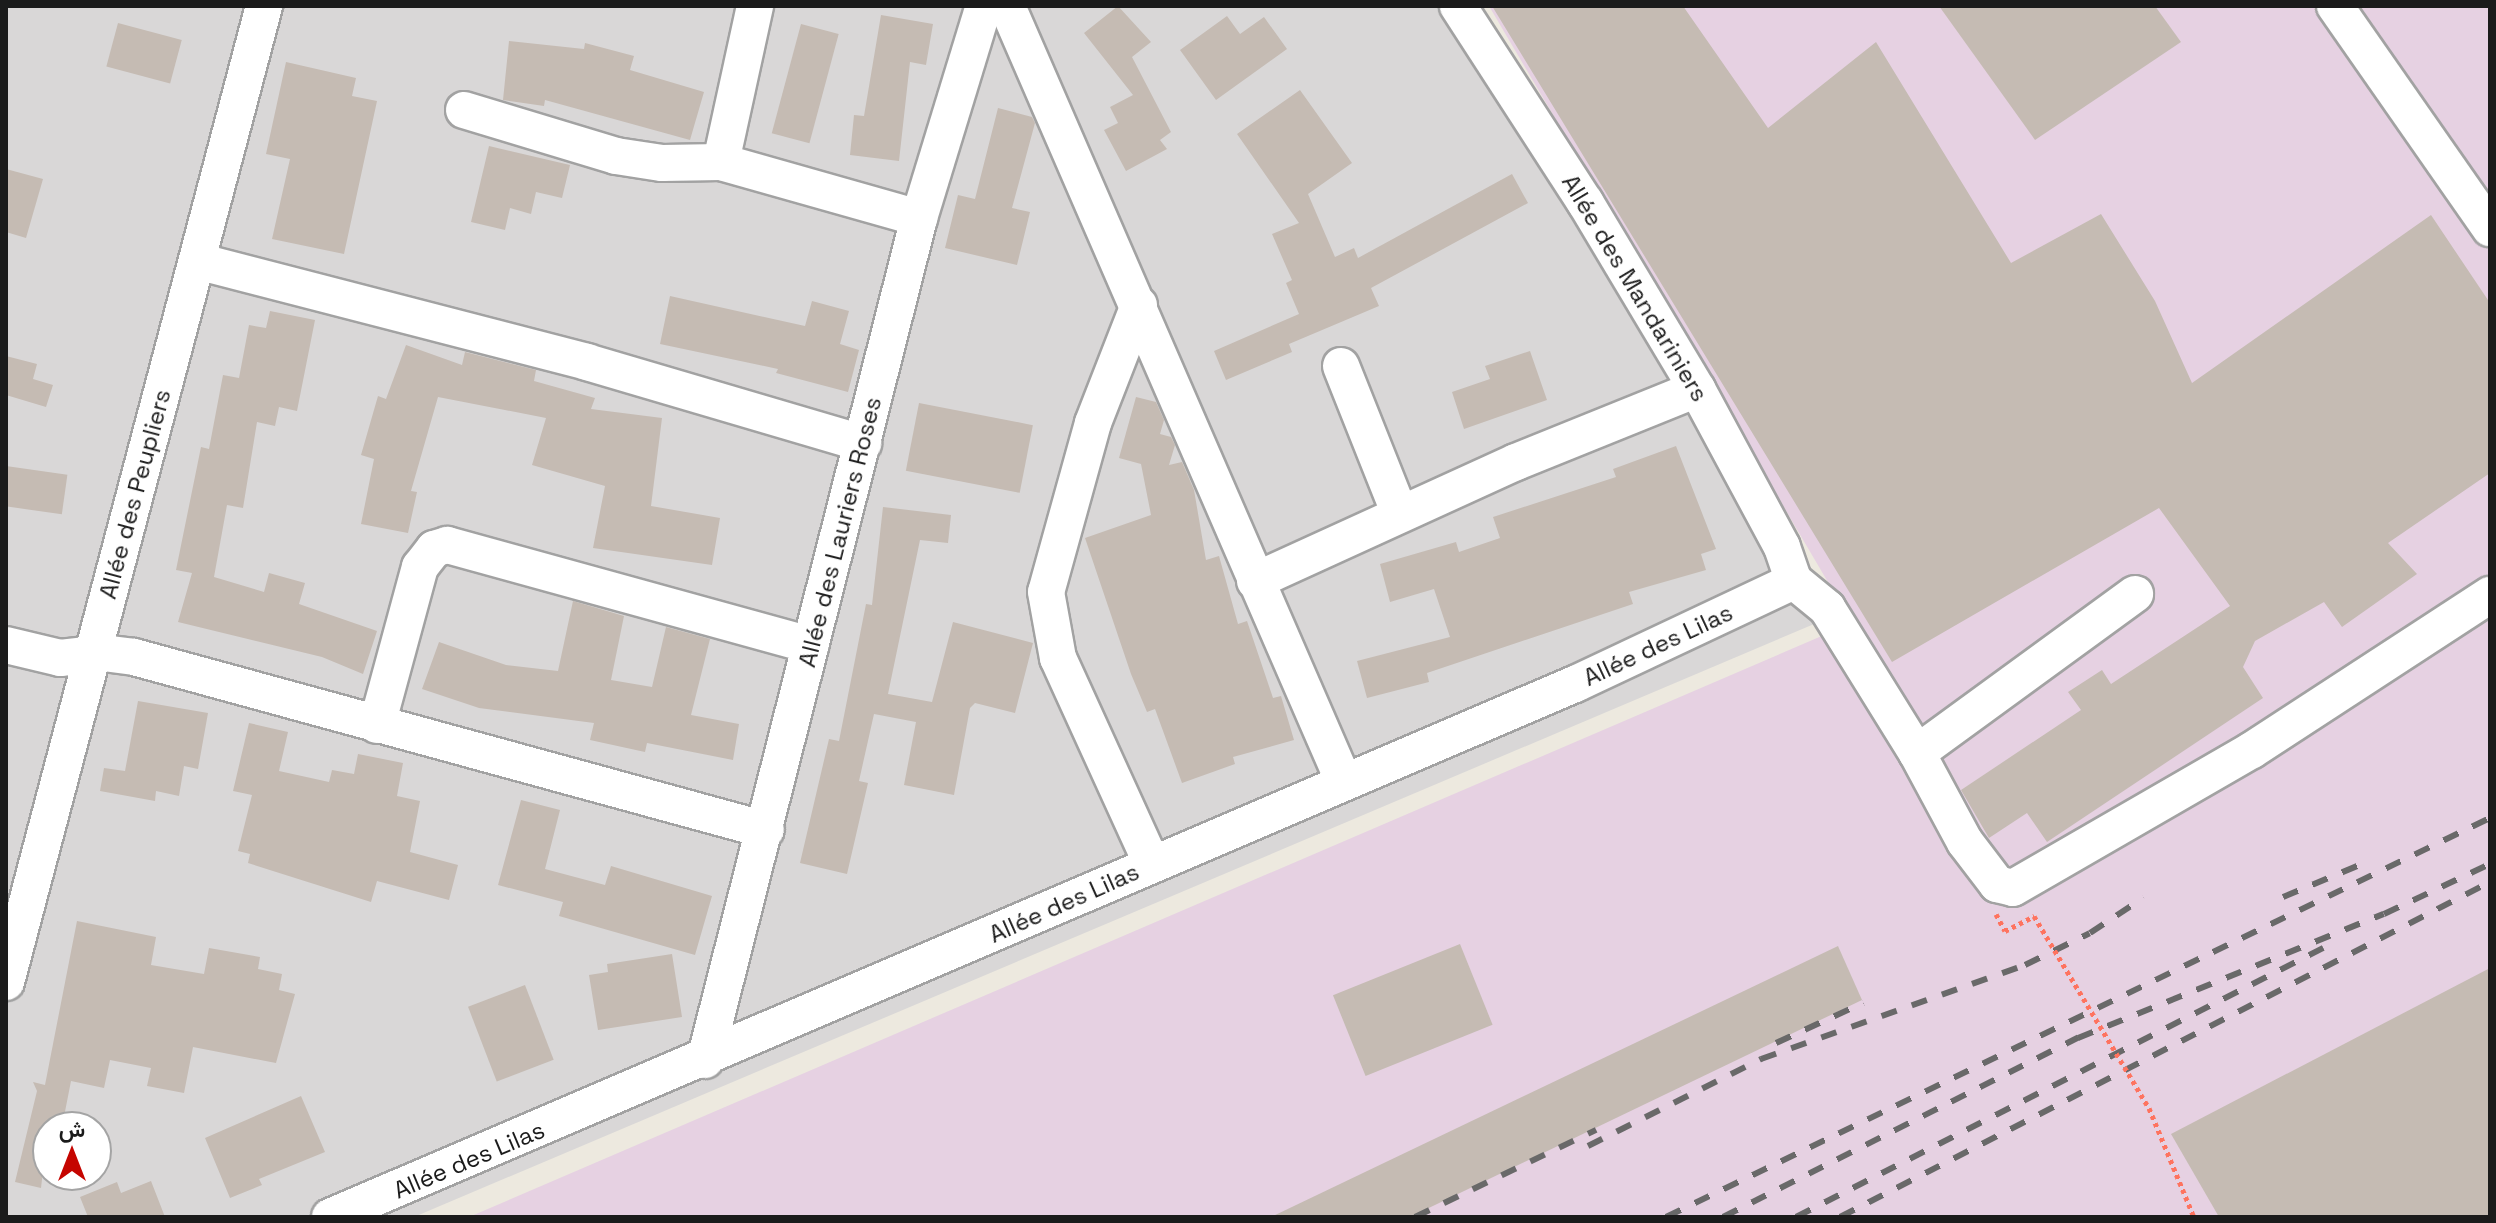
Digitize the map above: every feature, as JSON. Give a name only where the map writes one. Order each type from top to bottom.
[{"type":"street","name":"Allée des Peupliers","points":[[6,982],[20,868],[93,654],[264,6]]},
{"type":"street","points":[[721,162],[755,6]]},
{"type":"street","name":"Allée des Lauriers Roses","points":[[705,1060],[766,830],[919,218],[984,6]]},
{"type":"street","points":[[1007,6],[1343,780]]},
{"type":"street","name":"Allée des Mandariniers","points":[[1458,6],[1585,202],[1697,389],[1782,547],[1794,581]]},
{"type":"street","points":[[2335,6],[2490,228]]},
{"type":"street","points":[[464,110],[616,156],[662,163],[721,162],[919,218]]},
{"type":"street","points":[[197,261],[587,362],[863,443]]},
{"type":"street","points":[[1139,305],[1093,423],[1046,592],[1047,621],[1058,658],[1152,864]]},
{"type":"street","points":[[1341,366],[1400,514]]},
{"type":"street","points":[[1255,581],[1400,514],[1697,389]]},
{"type":"street","points":[[377,725],[420,567],[434,549],[447,545],[810,645]]},
{"type":"street","points":[[1794,581],[1827,608],[1917,753],[1965,842],[1997,884],[2013,888],[2252,750],[2490,595]]},
{"type":"street","name":"Allée des Lilas","points":[[330,1217],[705,1060],[1343,780],[1575,684],[1794,581]]},
{"type":"street","points":[[1917,753],[2135,594]]},
{"type":"street","points":[[6,645],[60,658],[93,654],[134,657],[766,830]]},
{"type":"path","points":[[2034,916],[2149,1108],[2194,1217]]},
{"type":"shaded area","points":[[6,6],[1473,6],[1826,619],[414,1217],[6,1217]]},
{"type":"shaded area","points":[[1489,6],[2490,6],[2490,1217],[469,1217],[1852,623]]},
{"type":"building","points":[[1118,6],[1151,42],[1132,57],[1171,132],[1160,140],[1167,149],[1126,171],[1104,130],[1118,123],[1110,107],[1133,95],[1084,33]]},
{"type":"building","points":[[1492,6],[1683,6],[1768,128],[1876,42],[2011,263],[2101,214],[2155,301],[2192,383],[2431,215],[2490,303],[2490,473],[2388,543],[2417,574],[2342,627],[2324,602],[2255,641],[2243,667],[2263,698],[2047,842],[2027,813],[1989,838],[1961,790],[2081,710],[2068,692],[2102,670],[2111,684],[2230,606],[2159,508],[1892,662]]},
{"type":"building","points":[[1939,6],[2155,6],[2181,42],[2035,140]]},
{"type":"building","points":[[881,15],[933,24],[926,65],[910,62],[899,161],[850,155],[854,115],[864,116]]},
{"type":"building","points":[[1227,16],[1240,34],[1264,17],[1287,49],[1216,100],[1180,50]]},
{"type":"building","points":[[118,23],[182,40],[170,84],[106,66]]},
{"type":"building","points":[[801,24],[839,34],[809,143],[772,133]]},
{"type":"building","points":[[509,41],[584,49],[585,43],[634,56],[630,70],[704,92],[690,140],[545,100],[544,106],[503,100]]},
{"type":"building","points":[[286,62],[356,78],[352,96],[377,101],[344,254],[272,239],[290,159],[266,154]]},
{"type":"building","points":[[1300,90],[1352,163],[1308,194],[1335,257],[1354,248],[1358,258],[1512,174],[1528,203],[1371,288],[1379,306],[1289,344],[1292,352],[1226,380],[1214,351],[1299,314],[1286,283],[1292,280],[1272,234],[1299,223],[1237,134]]},
{"type":"building","points":[[998,108],[1032,117],[1035,123],[1012,208],[1030,212],[1017,265],[945,248],[958,195],[975,199]]},
{"type":"building","points":[[489,146],[570,165],[562,198],[536,192],[531,214],[510,208],[505,230],[471,222]]},
{"type":"building","points":[[6,169],[43,179],[26,238],[6,232]]},
{"type":"building","points":[[670,296],[805,326],[812,301],[849,311],[840,344],[859,350],[848,392],[776,373],[778,369],[660,344]]},
{"type":"building","points":[[270,311],[315,320],[297,411],[279,407],[275,426],[257,422],[243,508],[227,505],[214,577],[264,592],[269,573],[305,583],[299,604],[377,631],[363,674],[322,657],[178,622],[192,573],[176,570],[201,447],[209,449],[223,375],[239,378],[249,325],[266,328]]},
{"type":"building","points":[[406,345],[462,365],[465,352],[536,370],[534,381],[595,398],[591,409],[662,418],[651,506],[720,518],[712,565],[593,548],[605,486],[532,465],[546,418],[438,397],[411,491],[417,492],[408,533],[361,524],[374,459],[361,455],[378,396],[386,399]]},
{"type":"building","points":[[1530,351],[1547,400],[1464,429],[1452,392],[1490,379],[1485,366]]},
{"type":"building","points":[[6,356],[37,364],[33,379],[53,385],[46,407],[6,395]]},
{"type":"building","points":[[1136,397],[1156,402],[1164,420],[1160,434],[1171,437],[1175,445],[1169,465],[1182,462],[1194,490],[1206,560],[1219,556],[1238,624],[1247,621],[1273,698],[1281,696],[1294,740],[1233,757],[1235,764],[1182,783],[1155,709],[1147,712],[1131,674],[1085,538],[1151,515],[1141,464],[1119,458]]},
{"type":"building","points":[[919,403],[1033,425],[1020,493],[906,471]]},
{"type":"building","points":[[1676,446],[1716,549],[1701,554],[1706,570],[1629,592],[1633,604],[1427,673],[1429,682],[1367,698],[1357,661],[1450,637],[1434,589],[1390,602],[1380,564],[1456,542],[1459,552],[1500,538],[1493,517],[1616,477],[1613,469]]},
{"type":"building","points":[[6,466],[67,475],[62,514],[6,506]]},
{"type":"building","points":[[883,507],[951,515],[948,543],[920,540],[888,694],[932,702],[953,622],[1033,643],[1015,713],[975,703],[970,708],[954,795],[904,785],[916,722],[874,714],[859,781],[868,783],[847,874],[800,863],[829,739],[839,741],[866,604],[872,605]]},
{"type":"building","points":[[573,601],[624,616],[611,680],[652,687],[666,627],[710,639],[691,715],[739,724],[733,760],[647,743],[645,752],[590,740],[594,723],[479,708],[422,689],[439,642],[506,665],[558,671]]},
{"type":"building","points":[[138,701],[208,713],[198,769],[184,766],[179,796],[156,791],[155,801],[100,791],[104,768],[125,771]]},
{"type":"building","points":[[249,723],[288,732],[279,771],[329,782],[332,770],[354,774],[358,754],[403,763],[397,796],[420,801],[410,852],[458,865],[449,900],[377,881],[371,902],[248,863],[250,854],[238,851],[252,795],[233,791]]},
{"type":"building","points":[[521,800],[560,810],[545,869],[605,885],[611,866],[712,896],[695,955],[559,916],[563,902],[498,885]]},
{"type":"building","points":[[77,921],[156,937],[151,965],[204,974],[209,948],[260,957],[258,969],[282,974],[279,990],[295,994],[276,1063],[193,1047],[184,1093],[147,1086],[151,1068],[110,1060],[104,1088],[71,1081],[65,1111],[32,1111],[37,1091],[33,1082],[45,1085]]},
{"type":"building","points":[[1460,944],[1493,1025],[1366,1076],[1333,995]]},
{"type":"building","points":[[1838,946],[1862,1000],[1410,1217],[1271,1217]]},
{"type":"building","points":[[672,954],[682,1017],[598,1030],[589,975],[608,972],[607,964]]},
{"type":"building","points":[[2490,968],[2490,1217],[2219,1217],[2171,1134]]},
{"type":"building","points":[[525,985],[554,1060],[497,1082],[468,1007]]},
{"type":"building","points":[[301,1096],[325,1152],[259,1179],[262,1185],[230,1198],[205,1138]]},
{"type":"building","points":[[32,1112],[32,1186],[15,1182]]},
{"type":"building","points":[[151,1181],[165,1217],[88,1217],[80,1197],[95,1191],[112,1191],[112,1184],[117,1182],[121,1193]]},
{"type":"railway","points":[[1666,1217],[2490,818]]},
{"type":"railway","points":[[2283,897],[2369,861]]},
{"type":"railway","points":[[1723,1217],[2078,1038],[2384,914],[2490,864]]},
{"type":"railway","points":[[1840,1217],[2490,882]]},
{"type":"railway","points":[[1588,1146],[1761,1059],[2025,965],[2090,933],[2143,898]]},
{"type":"railway","points":[[1796,1217],[2323,948]]},
{"type":"railway","points":[[1776,1043],[1863,1003]]},
{"type":"railway","points":[[1415,1217],[1596,1130]]}]
